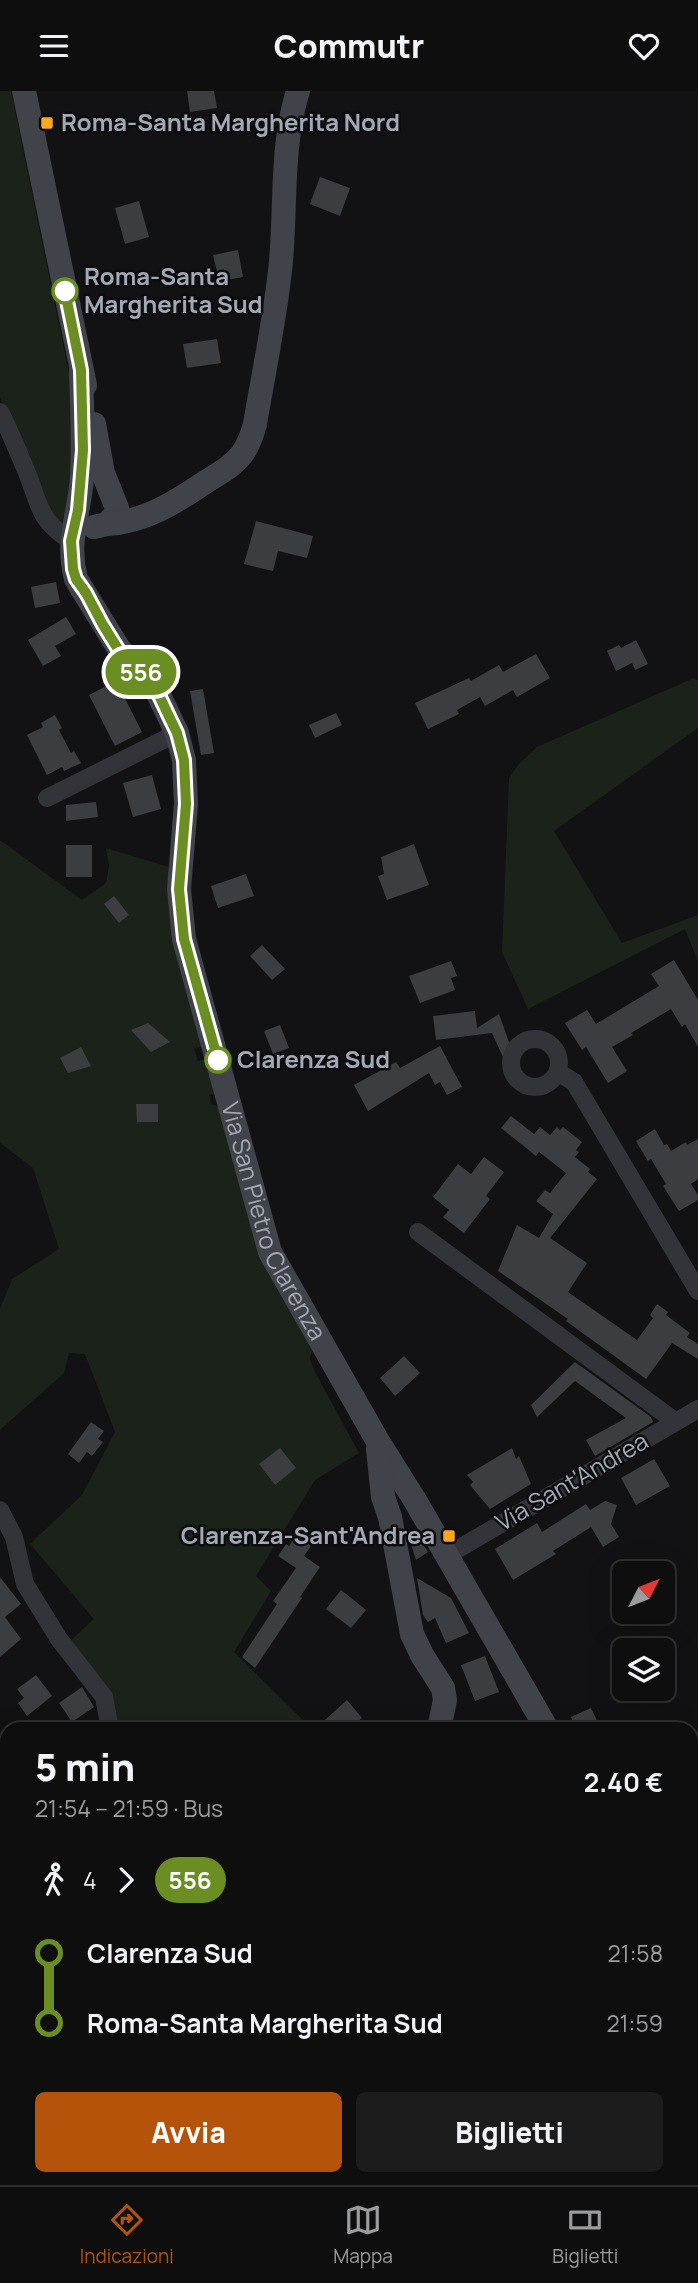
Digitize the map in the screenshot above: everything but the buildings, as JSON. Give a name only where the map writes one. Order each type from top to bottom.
[{"type":"main road","points":[[24,91],[103,473],[117,508],[112,520],[87,537],[81,558],[86,593]]},
{"type":"main road","points":[[78,506],[84,522],[102,526],[123,524],[140,518],[165,508],[228,468],[250,443],[281,263],[287,140],[290,116],[298,91]]},
{"type":"main road","points":[[81,370],[83,450],[78,506],[71,541],[76,579],[86,593]]},
{"type":"main road","points":[[78,506],[86,492],[98,488],[142,504],[187,495]]},
{"type":"main road","name":"Via San Pietro Clarenza","points":[[86,593],[118,649],[155,687],[177,733],[184,760],[186,804],[179,889],[184,939],[270,1252],[376,1438],[416,1502]]},
{"type":"main road","points":[[376,1438],[383,1497],[390,1517],[412,1634],[443,1688],[445,1700],[440,1722]]},
{"type":"main road","points":[[390,1517],[399,1503],[407,1500],[416,1502],[543,1722]]},
{"type":"street","points":[[0,412],[26,468],[44,519],[55,531],[71,541]]},
{"type":"street","points":[[47,798],[177,733]]},
{"type":"street","points":[[558,1072],[574,1082],[698,1291]]},
{"type":"street","points":[[418,1231],[676,1422]]},
{"type":"street","name":"Via Sant'Andrea","points":[[446,1556],[698,1409]]},
{"type":"street","points":[[0,1510],[15,1537],[25,1584],[58,1639],[104,1697],[109,1722]]},
{"type":"shaded area","points":[[0,91],[11,91],[72,388],[76,428],[67,533],[48,512],[0,398]]},
{"type":"shaded area","points":[[694,678],[698,680],[698,728],[554,831],[622,943],[698,915],[698,962],[685,929],[528,1009],[502,952],[509,778],[537,747]]},
{"type":"shaded area","points":[[0,840],[82,900],[106,883],[109,865],[106,848],[172,868],[205,1045],[194,1049],[198,1061],[208,1059],[217,1093],[209,1095],[211,1104],[221,1108],[313,1346],[310,1359],[315,1372],[359,1453],[315,1480],[256,1576],[271,1591],[234,1652],[303,1720],[301,1722],[111,1722],[70,1641],[94,1619],[30,1544],[82,1495],[115,1432],[85,1354],[69,1353],[64,1373],[0,1430],[0,1309],[12,1279],[59,1249],[33,1168],[0,1143]]},
{"type":"bus line","name":"556","points":[[65,291],[81,370],[83,450],[78,510],[71,541],[73,569],[76,579],[118,649],[155,687],[177,733],[184,760],[186,804],[179,889],[184,939],[218,1060]]},
{"type":"place","name":"Roma-Santa Margherita Nord","points":[[47,123]]},
{"type":"place","name":"Roma-Santa Margherita Sud","points":[[65,291]]},
{"type":"place","name":"Clarenza Sud","points":[[218,1060]]},
{"type":"place","name":"Clarenza-Sant'Andrea","points":[[449,1536]]}]
